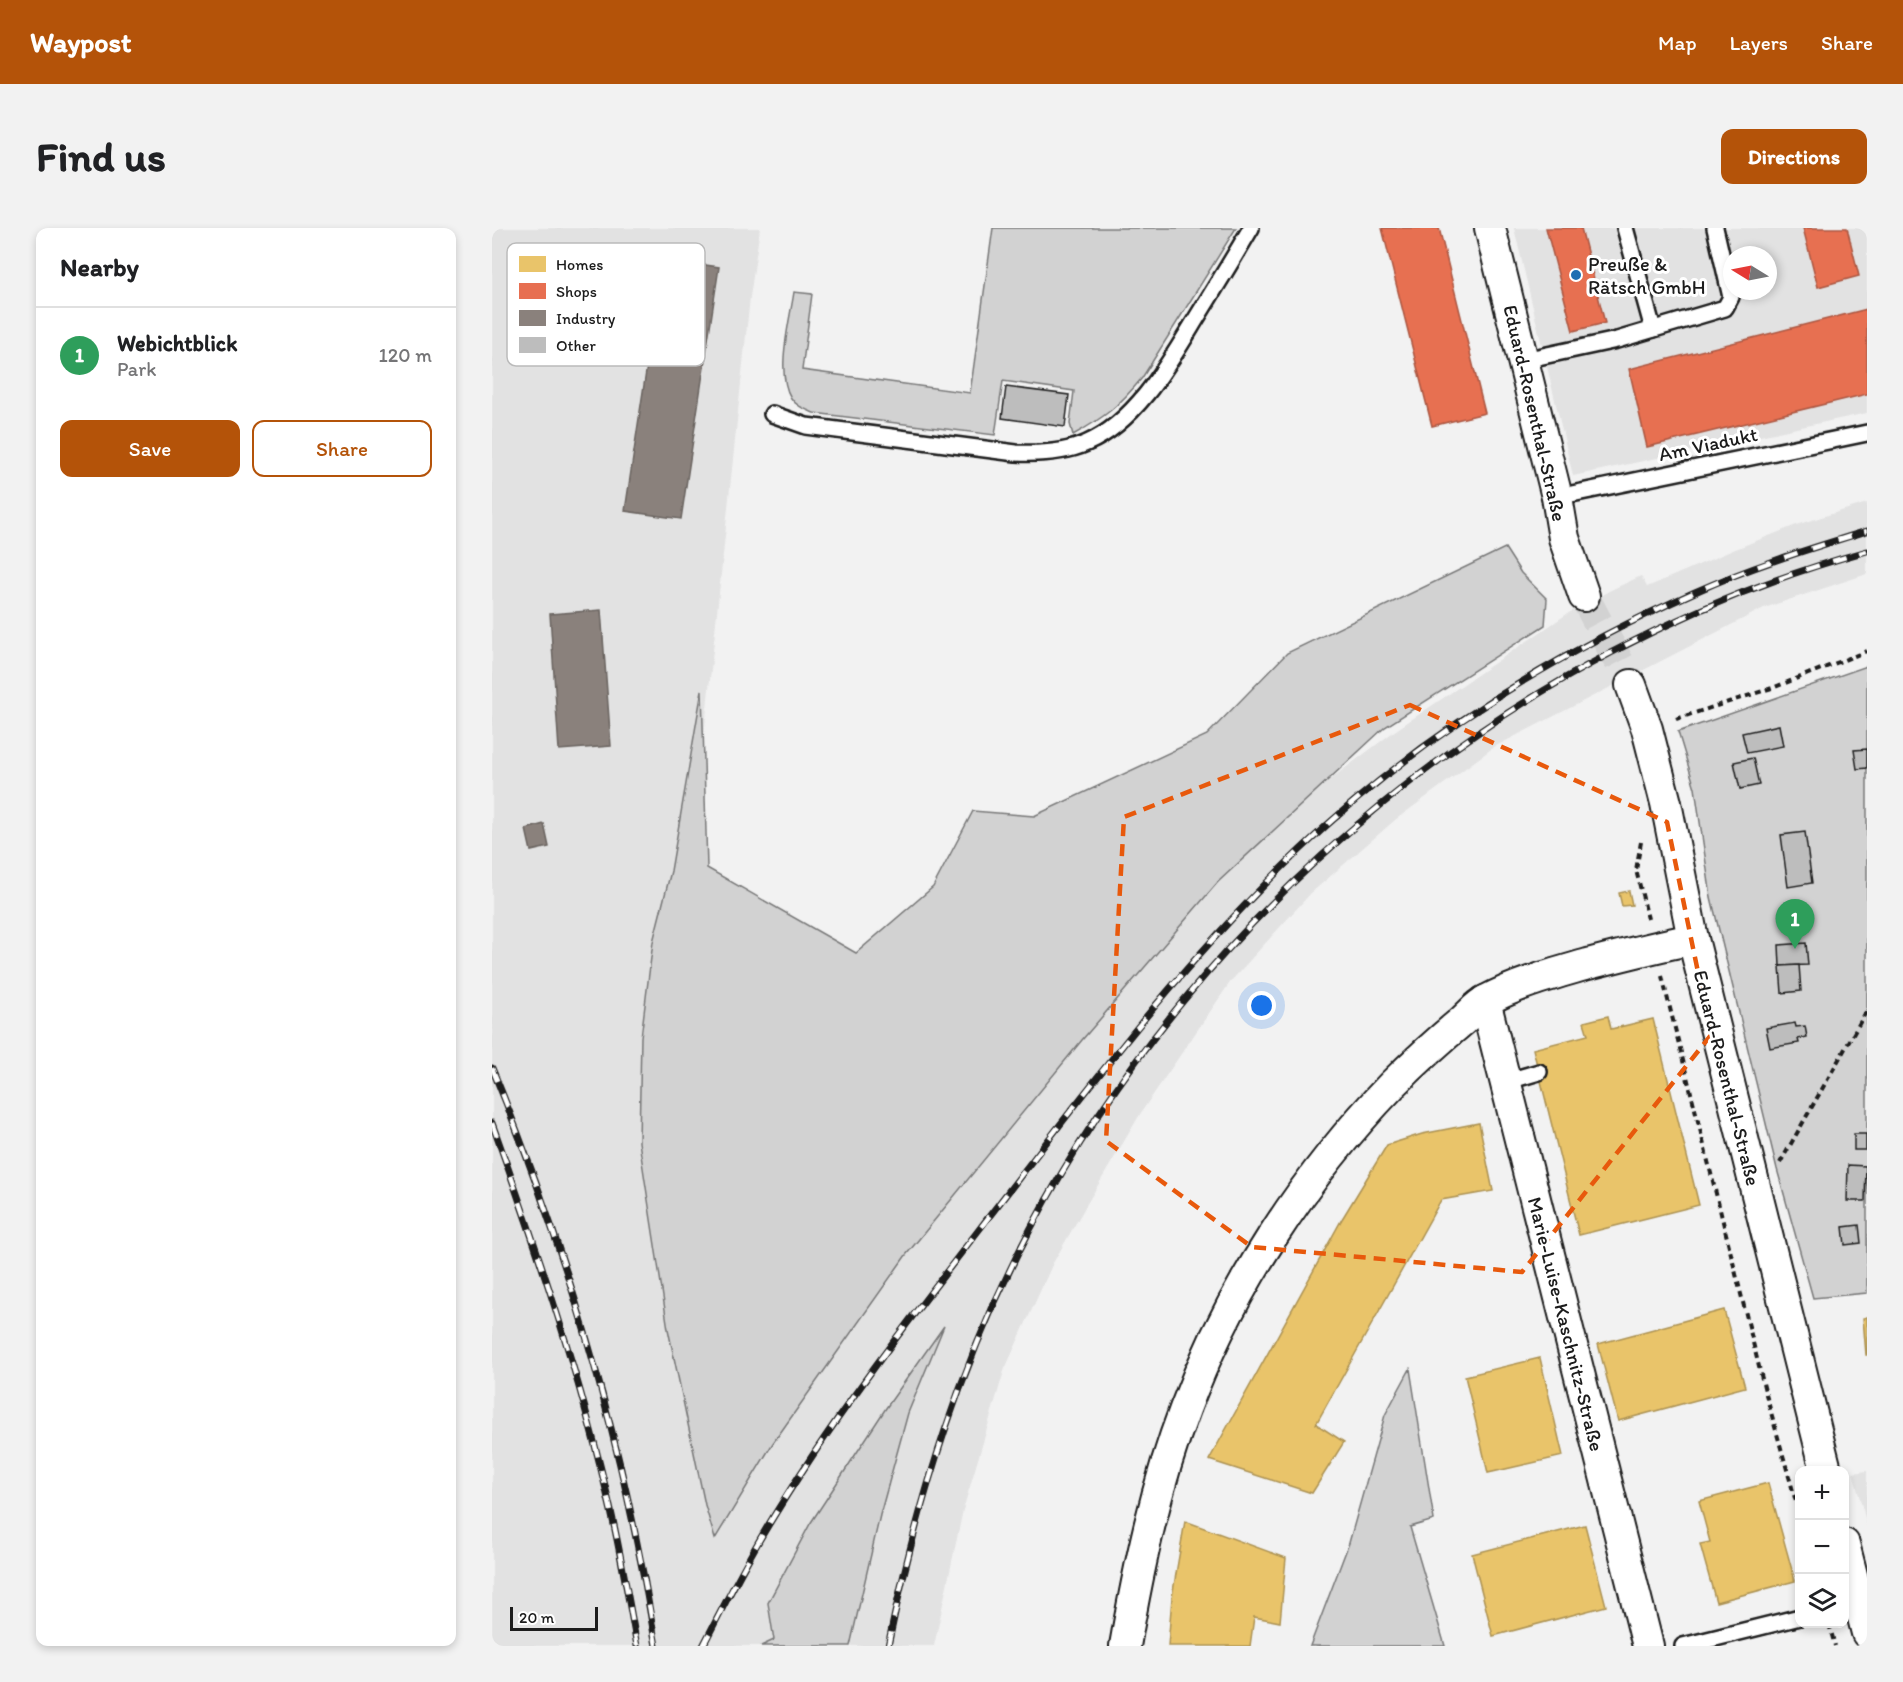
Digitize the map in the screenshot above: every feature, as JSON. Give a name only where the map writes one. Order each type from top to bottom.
[{"type":"street","name":"Eduard-Rosenthal-Straße","points":[[1490,228],[1557,497],[1564,538],[1584,596]]},
{"type":"street","name":"Eduard-Rosenthal-Straße","points":[[1631,685],[1647,729],[1666,803],[1693,939],[1825,1466]]},
{"type":"street","points":[[1125,1646],[1139,1564],[1162,1479],[1185,1408],[1216,1337],[1265,1247],[1309,1184],[1359,1120],[1416,1061],[1485,1001],[1537,978],[1655,946],[1693,939]]},
{"type":"street","name":"Marie-Luise-Kaschnitz-Straße","points":[[1485,1001],[1648,1646]]},
{"type":"street","points":[[1849,1574],[1852,1603],[1867,1633]]},
{"type":"lane","points":[[772,414],[806,426],[1016,453],[1039,454],[1066,450],[1088,443],[1107,432],[1128,414],[1148,391],[1172,359],[1251,228]]},
{"type":"lane","points":[[1625,228],[1653,329]]},
{"type":"lane","points":[[1524,360],[1617,340],[1725,308],[1731,297],[1715,228]]},
{"type":"lane","name":"Am Viadukt","points":[[1557,497],[1867,432]]},
{"type":"lane","points":[[1505,1082],[1539,1072]]},
{"type":"lane","points":[[1683,1646],[1795,1618]]},
{"type":"path","points":[[1647,729],[1775,687],[1867,651]]},
{"type":"path","points":[[1642,836],[1636,870],[1765,1390],[1795,1498]]},
{"type":"path","points":[[1751,1176],[1777,1169],[1867,1010]]},
{"type":"path","points":[[1830,1628],[1835,1646]]},
{"type":"highlighted area","points":[[1410,705],[1667,822],[1711,1035],[1522,1272],[1252,1247],[1106,1141],[1124,817]]},
{"type":"shaded area","points":[[492,228],[760,228],[750,297],[698,794],[657,1068],[913,1152],[1304,799],[1396,730],[1567,614],[1611,590],[1641,576],[1647,587],[1799,524],[1867,503],[1867,574],[1764,608],[1494,747],[1395,820],[1311,893],[1231,981],[1142,1111],[1088,1202],[1053,1263],[1004,1371],[963,1510],[934,1646],[492,1646]]},
{"type":"shaded area","points":[[993,228],[1236,228],[1142,378],[1111,410],[1073,435],[1070,424],[1074,391],[1003,381],[995,435],[814,413],[793,401],[786,387],[784,361],[794,292],[812,294],[802,370],[970,393]]},
{"type":"shaded area","points":[[1514,228],[1867,228],[1867,413],[1573,476]]},
{"type":"shaded area","points":[[1505,548],[1521,573],[1547,599],[1545,625],[1385,727],[1218,882],[1082,1040],[906,1255],[773,1443],[715,1539],[705,1505],[668,1329],[639,1142],[641,1037],[653,942],[671,871],[702,690],[707,868],[856,953],[933,887],[973,811],[1034,816],[1207,735],[1287,653]]},
{"type":"shaded area","points":[[1867,666],[1867,1293],[1813,1298],[1777,1169],[1711,897],[1695,788],[1678,732]]},
{"type":"shaded area","points":[[944,1326],[908,1413],[880,1515],[850,1646],[761,1646],[774,1640],[768,1603],[810,1524],[886,1408]]},
{"type":"shaded area","points":[[1410,1369],[1434,1520],[1410,1527],[1445,1646],[1310,1646],[1349,1543],[1385,1415]]},
{"type":"shaded area","points":[[1867,1471],[1867,1525],[1853,1473]]},
{"type":"building: Homes","points":[[1629,891],[1632,905],[1622,906],[1619,893]]},
{"type":"building: Homes","points":[[1608,1016],[1611,1029],[1653,1019],[1699,1205],[1579,1235],[1533,1049],[1588,1035],[1584,1022]]},
{"type":"building: Homes","points":[[1479,1123],[1493,1191],[1441,1200],[1316,1424],[1344,1442],[1312,1493],[1209,1460],[1342,1219],[1387,1145],[1422,1134]]},
{"type":"building: Homes","points":[[1724,1310],[1745,1387],[1618,1421],[1598,1344]]},
{"type":"building: Homes","points":[[1867,1317],[1867,1355],[1866,1355],[1863,1318]]},
{"type":"building: Homes","points":[[1540,1358],[1563,1456],[1488,1473],[1465,1376]]},
{"type":"building: Homes","points":[[1768,1483],[1795,1581],[1716,1602],[1700,1544],[1710,1542],[1699,1501]]},
{"type":"building: Homes","points":[[1185,1521],[1286,1558],[1280,1622],[1254,1617],[1250,1646],[1168,1646],[1172,1597]]},
{"type":"building: Homes","points":[[1585,1525],[1606,1606],[1493,1636],[1472,1554]]},
{"type":"building: Shops","points":[[1382,228],[1439,228],[1485,413],[1432,426]]},
{"type":"building: Shops","name":"Preuße & Rätsch GmbH","points":[[1546,228],[1581,228],[1605,323],[1573,331]]},
{"type":"building: Shops","points":[[1803,228],[1847,228],[1859,276],[1818,287]]},
{"type":"building: Shops","points":[[1867,309],[1867,394],[1647,447],[1629,369]]},
{"type":"building: Industry","points":[[705,265],[719,267],[705,360]]},
{"type":"building: Industry","points":[[647,366],[704,366],[681,519],[625,511]]},
{"type":"building: Industry","points":[[601,610],[611,746],[559,750],[550,614]]},
{"type":"building: Industry","points":[[544,824],[549,847],[531,851],[526,829]]},
{"type":"building: Other","points":[[1006,387],[1069,395],[1065,427],[1002,418]]},
{"type":"building: Other","points":[[1779,725],[1783,746],[1747,753],[1742,733]]},
{"type":"building: Other","points":[[1867,749],[1867,768],[1857,769],[1854,750]]},
{"type":"building: Other","points":[[1753,758],[1759,785],[1740,789],[1734,762]]},
{"type":"building: Other","points":[[1805,832],[1812,883],[1788,887],[1781,835]]},
{"type":"building: Other","points":[[1806,943],[1808,965],[1780,966],[1779,945]]},
{"type":"building: Other","points":[[1799,965],[1801,991],[1782,993],[1780,966]]},
{"type":"building: Other","points":[[1795,1023],[1796,1027],[1805,1026],[1807,1037],[1798,1039],[1799,1043],[1770,1048],[1766,1028]]},
{"type":"building: Other","points":[[1854,1134],[1866,1134],[1866,1150],[1854,1150]]},
{"type":"building: Other","points":[[1848,1165],[1866,1166],[1865,1201],[1847,1201]]},
{"type":"building: Other","points":[[1859,1225],[1861,1243],[1845,1245],[1843,1227]]},
{"type":"tunnel","points":[[1584,596],[1631,685]]},
{"type":"railway","points":[[703,1646],[749,1558],[792,1487],[848,1404],[907,1324],[1142,1022],[1218,933],[1300,850],[1389,773],[1437,738],[1486,704],[1588,644],[1641,617],[1737,574],[1867,531]]},
{"type":"railway","points":[[888,1646],[913,1537],[944,1432],[983,1329],[1006,1278],[1031,1228],[1101,1110],[1184,1000],[1277,898],[1381,805],[1493,723],[1612,652],[1737,595],[1867,551]]},
{"type":"railway","points":[[492,1068],[545,1209],[590,1352],[628,1498],[656,1646]]},
{"type":"railway","points":[[492,1123],[542,1267],[586,1413],[611,1511],[637,1646]]},
{"type":"place","name":"Preuße & Rätsch GmbH","points":[[1576,275]]},
{"type":"place","name":"Webichtblick","points":[[1795,949]]}]
